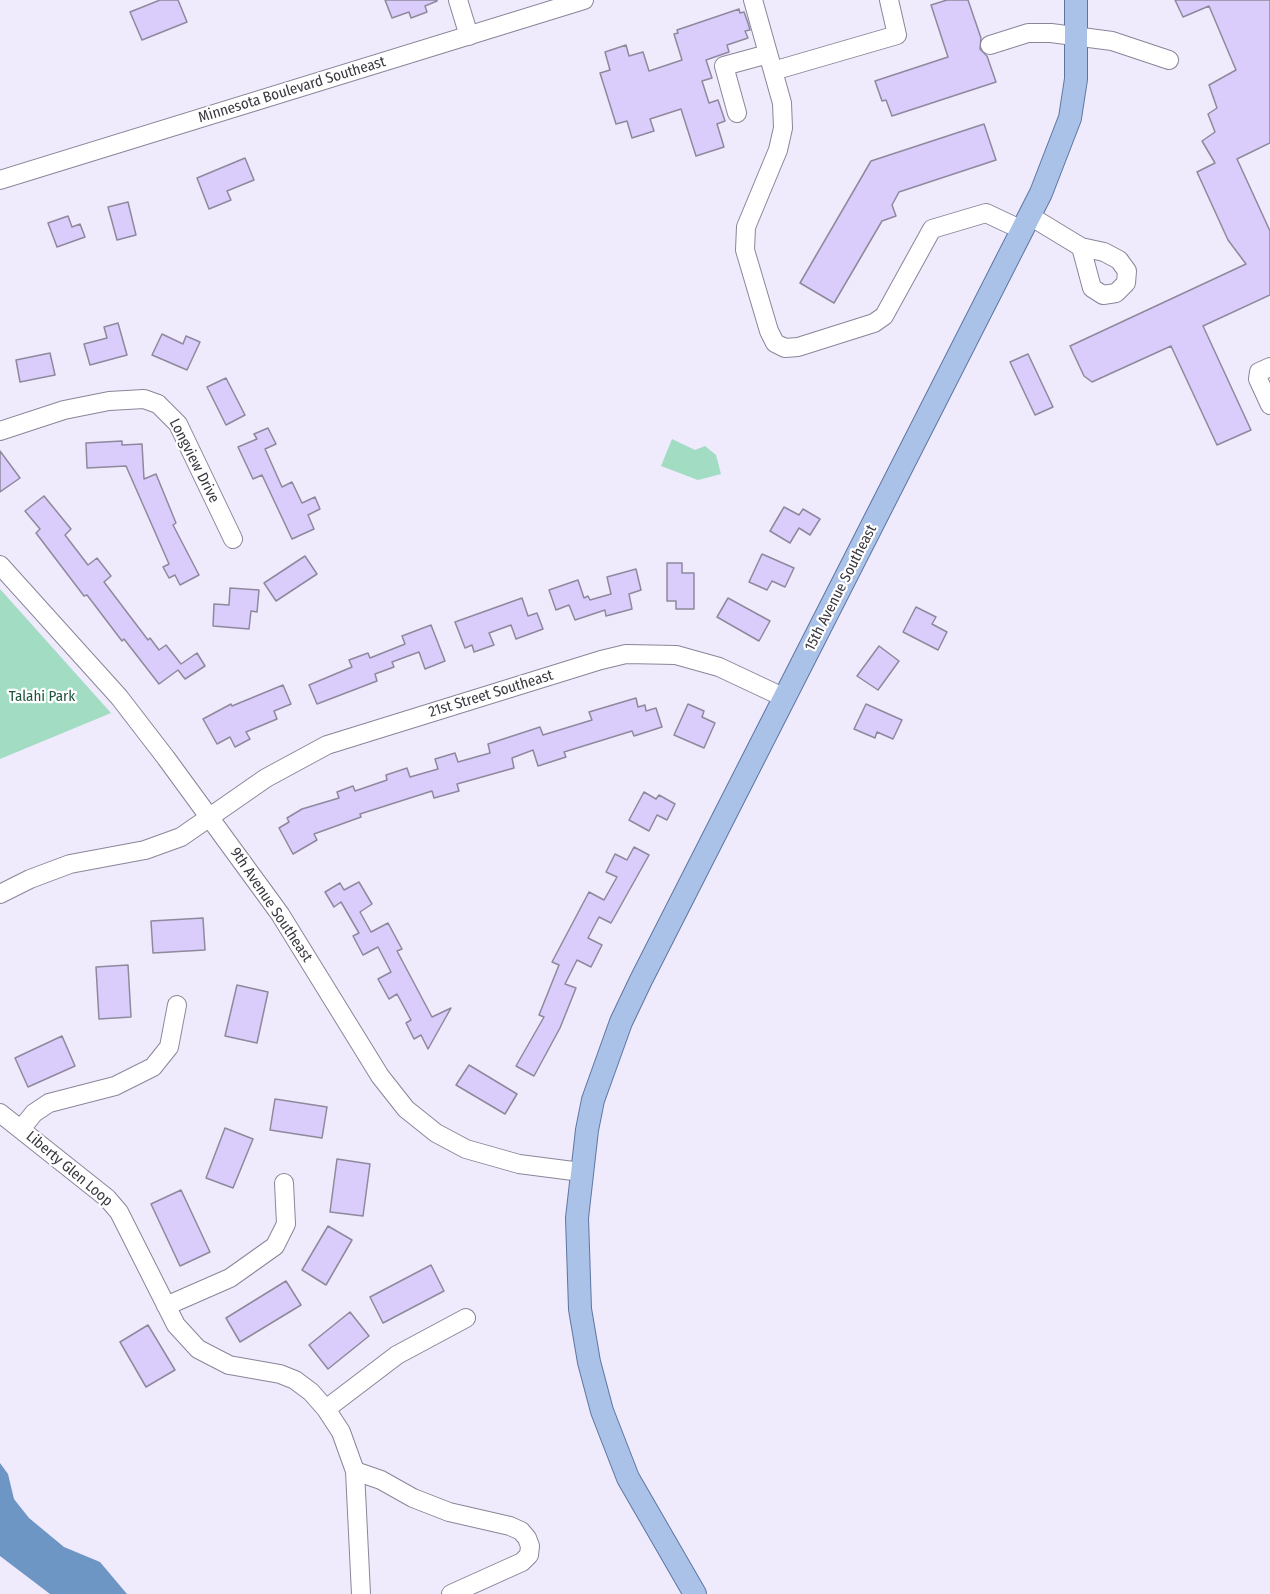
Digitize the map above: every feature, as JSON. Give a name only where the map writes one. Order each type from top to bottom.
[{"type":"main road","name":"15th Avenue Southeast","points":[[695,1594],[644,1510],[628,1478],[602,1410],[589,1362],[580,1310],[577,1266],[581,1172],[593,1100],[621,1022],[1026,223],[1057,157],[1070,118],[1076,79],[1078,37],[1076,0]]},
{"type":"street","points":[[459,0],[469,36]]},
{"type":"street","name":"Minnesota Boulevard Southeast","points":[[0,180],[584,0]]},
{"type":"street","points":[[753,0],[782,103],[783,128],[778,150],[746,227],[745,250],[769,331],[775,343],[785,348],[798,347],[874,323],[884,316],[932,229],[986,213],[1026,223],[1081,247]]},
{"type":"street","points":[[737,113],[724,66],[770,62],[897,34],[889,0]]},
{"type":"street","points":[[990,45],[1028,33],[1051,33],[1112,41],[1169,60]]},
{"type":"street","points":[[1270,367],[1259,372],[1258,379],[1270,405]]},
{"type":"street","name":"Longview Drive","points":[[0,431],[64,410],[109,401],[144,399],[158,404],[178,424],[233,539]]},
{"type":"street","name":"9th Avenue Southeast","points":[[0,565],[119,698],[210,818],[280,914],[380,1076],[406,1109],[436,1133],[466,1149],[519,1164],[581,1172]]},
{"type":"street","name":"21st Street Southeast","points":[[210,818],[266,778],[327,745],[626,654],[676,655],[697,659],[785,698]]},
{"type":"street","points":[[0,894],[30,879],[70,864],[161,845],[181,837],[210,818]]},
{"type":"street","name":"Liberty Glen Loop","points":[[21,1129],[34,1113],[49,1103],[115,1086],[153,1067],[169,1047],[177,1005]]},
{"type":"street","name":"Liberty Glen Loop","points":[[0,1113],[96,1189],[119,1212],[166,1306],[185,1337],[205,1354],[229,1365],[280,1374],[295,1380],[311,1392],[326,1408],[341,1432],[355,1471],[361,1594]]},
{"type":"street","points":[[166,1306],[230,1278],[275,1246],[286,1224],[284,1183]]},
{"type":"street","points":[[326,1408],[397,1355],[466,1318]]},
{"type":"street","points":[[355,1471],[449,1512],[510,1526],[521,1531],[527,1538],[530,1546],[529,1555],[522,1562],[451,1594]]},
{"type":"green space","points":[[672,439],[695,450],[705,446],[716,455],[721,474],[698,480],[661,466]]},
{"type":"green space","name":"Talahi Park","points":[[0,589],[111,713],[0,759]]},
{"type":"water","points":[[0,1463],[8,1474],[14,1499],[29,1518],[64,1547],[100,1562],[127,1594],[50,1594],[0,1556]]},
{"type":"building","points":[[160,0],[178,0],[187,22],[142,40],[130,12]]},
{"type":"building","points":[[385,0],[437,1],[425,6],[427,12],[411,18],[409,12],[392,18]]},
{"type":"building","points":[[947,0],[968,0],[981,38],[980,49],[987,56],[996,82],[892,116],[886,100],[882,101],[875,81],[948,57],[931,5]]},
{"type":"building","points":[[1175,0],[1270,0],[1270,143],[1237,159],[1270,231],[1270,295],[1203,326],[1251,430],[1217,445],[1171,346],[1092,382],[1084,376],[1070,346],[1246,264],[1228,240],[1197,172],[1215,163],[1202,141],[1215,132],[1208,114],[1217,108],[1209,85],[1236,70],[1209,6],[1183,17]]},
{"type":"building","points":[[739,9],[740,13],[744,12],[748,23],[750,30],[745,31],[748,38],[727,45],[729,52],[706,60],[712,78],[702,81],[709,103],[718,100],[725,121],[717,124],[724,147],[696,156],[681,109],[650,119],[654,131],[632,138],[627,121],[616,124],[600,73],[610,70],[605,52],[626,45],[629,56],[643,52],[649,71],[682,60],[674,34],[678,33],[677,30]]},
{"type":"building","points":[[984,124],[996,160],[899,192],[892,205],[896,216],[882,221],[834,303],[800,283],[871,161]]},
{"type":"building","points":[[245,158],[254,180],[227,191],[231,200],[209,209],[197,178]]},
{"type":"building","points":[[128,202],[136,235],[117,240],[108,207]]},
{"type":"building","points":[[68,216],[72,227],[80,224],[85,237],[57,247],[48,223]]},
{"type":"building","points":[[118,323],[127,355],[90,365],[84,344],[107,338],[104,327]]},
{"type":"building","points":[[162,334],[183,344],[186,336],[200,342],[187,370],[152,355]]},
{"type":"building","points":[[50,353],[55,375],[20,382],[16,360]]},
{"type":"building","points":[[1028,354],[1053,407],[1035,415],[1010,362]]},
{"type":"building","points":[[226,378],[245,415],[226,425],[207,387]]},
{"type":"building","points":[[268,428],[276,444],[265,449],[282,487],[292,482],[302,503],[315,497],[320,509],[308,515],[314,529],[292,539],[262,475],[253,479],[238,447],[257,439],[254,434]]},
{"type":"building","points":[[122,441],[122,445],[142,444],[144,479],[156,474],[176,523],[173,525],[199,575],[180,585],[175,575],[169,578],[163,567],[169,564],[126,466],[87,468],[86,443]]},
{"type":"building","points":[[0,451],[20,478],[0,492]]},
{"type":"building","points":[[44,496],[71,529],[65,535],[88,565],[97,558],[111,576],[104,582],[148,640],[150,638],[159,650],[166,645],[181,664],[197,653],[205,666],[185,679],[178,670],[159,684],[87,595],[84,596],[36,533],[40,529],[25,511]]},
{"type":"building","points":[[784,507],[799,515],[803,509],[820,519],[810,535],[799,528],[790,543],[770,531]]},
{"type":"building","points":[[762,554],[794,568],[785,587],[772,581],[767,590],[749,582]]},
{"type":"building","points":[[305,556],[317,574],[276,601],[264,583]]},
{"type":"building","points":[[667,563],[682,563],[682,573],[694,573],[694,609],[676,609],[676,601],[667,601]]},
{"type":"building","points":[[636,569],[641,590],[629,594],[632,609],[606,616],[605,610],[575,620],[569,605],[556,610],[549,590],[578,580],[584,598],[588,596],[590,600],[611,594],[607,577]]},
{"type":"building","points":[[230,588],[259,590],[257,612],[251,611],[249,629],[213,626],[214,604],[229,605]]},
{"type":"building","points":[[522,598],[528,616],[537,613],[543,629],[516,639],[511,625],[489,633],[494,645],[474,652],[472,645],[465,648],[455,622]]},
{"type":"building","points":[[728,598],[770,621],[759,641],[717,617]]},
{"type":"building","points":[[916,607],[936,617],[932,624],[947,632],[938,650],[903,632]]},
{"type":"building","points":[[431,625],[445,661],[425,669],[419,652],[392,662],[394,667],[375,674],[377,681],[317,704],[309,685],[352,667],[349,660],[368,653],[370,658],[405,644],[402,636]]},
{"type":"building","points":[[879,646],[899,661],[878,690],[857,676]]},
{"type":"building","points":[[283,685],[291,704],[274,711],[277,719],[246,732],[250,739],[235,747],[230,737],[217,744],[203,719],[231,704],[232,706]]},
{"type":"building","points":[[636,698],[638,707],[645,705],[646,711],[656,708],[662,727],[634,736],[632,731],[564,752],[566,757],[538,766],[533,750],[512,758],[514,768],[457,784],[459,791],[434,798],[432,791],[360,814],[361,817],[314,834],[317,840],[293,854],[279,828],[289,822],[287,818],[302,809],[339,798],[337,792],[353,786],[355,791],[387,780],[386,775],[407,768],[410,777],[438,769],[435,759],[455,753],[458,762],[490,753],[488,744],[540,727],[543,735],[592,720],[589,712]]},
{"type":"building","points":[[688,704],[704,711],[702,717],[715,723],[704,748],[674,735]]},
{"type":"building","points":[[866,704],[902,720],[893,739],[877,732],[875,738],[854,729]]},
{"type":"building","points":[[644,792],[656,799],[659,795],[675,804],[667,820],[657,815],[649,831],[629,820]]},
{"type":"building","points":[[634,847],[649,855],[611,923],[599,917],[588,938],[602,945],[591,967],[577,960],[565,984],[576,988],[560,1028],[534,1076],[516,1066],[544,1017],[539,1015],[559,965],[552,962],[589,892],[604,900],[617,877],[606,872],[615,854],[627,860]]},
{"type":"building","points":[[359,882],[372,904],[360,912],[371,932],[388,923],[402,949],[397,951],[432,1017],[451,1008],[428,1049],[421,1035],[414,1039],[406,1023],[411,1020],[397,994],[389,999],[378,979],[391,972],[378,947],[363,955],[353,936],[359,933],[341,902],[334,907],[325,892],[340,883],[344,890]]},
{"type":"building","points":[[203,918],[205,950],[153,953],[151,921]]},
{"type":"building","points":[[128,965],[131,1017],[99,1019],[96,967]]},
{"type":"building","points":[[237,985],[268,992],[257,1043],[225,1036]]},
{"type":"building","points":[[62,1036],[75,1066],[28,1087],[15,1058]]},
{"type":"building","points":[[469,1065],[517,1094],[505,1114],[456,1085]]},
{"type":"building","points":[[275,1099],[327,1107],[322,1138],[270,1130]]},
{"type":"building","points":[[225,1128],[253,1139],[233,1188],[206,1178]]},
{"type":"building","points":[[337,1159],[370,1164],[363,1216],[330,1212]]},
{"type":"building","points":[[181,1190],[210,1252],[180,1266],[151,1204]]},
{"type":"building","points":[[328,1226],[352,1240],[326,1285],[302,1270]]},
{"type":"building","points":[[431,1265],[444,1291],[383,1323],[370,1297]]},
{"type":"building","points":[[286,1281],[301,1305],[240,1342],[226,1318]]},
{"type":"building","points":[[350,1312],[369,1336],[328,1369],[309,1345]]},
{"type":"building","points":[[148,1325],[175,1370],[146,1387],[120,1342]]}]
